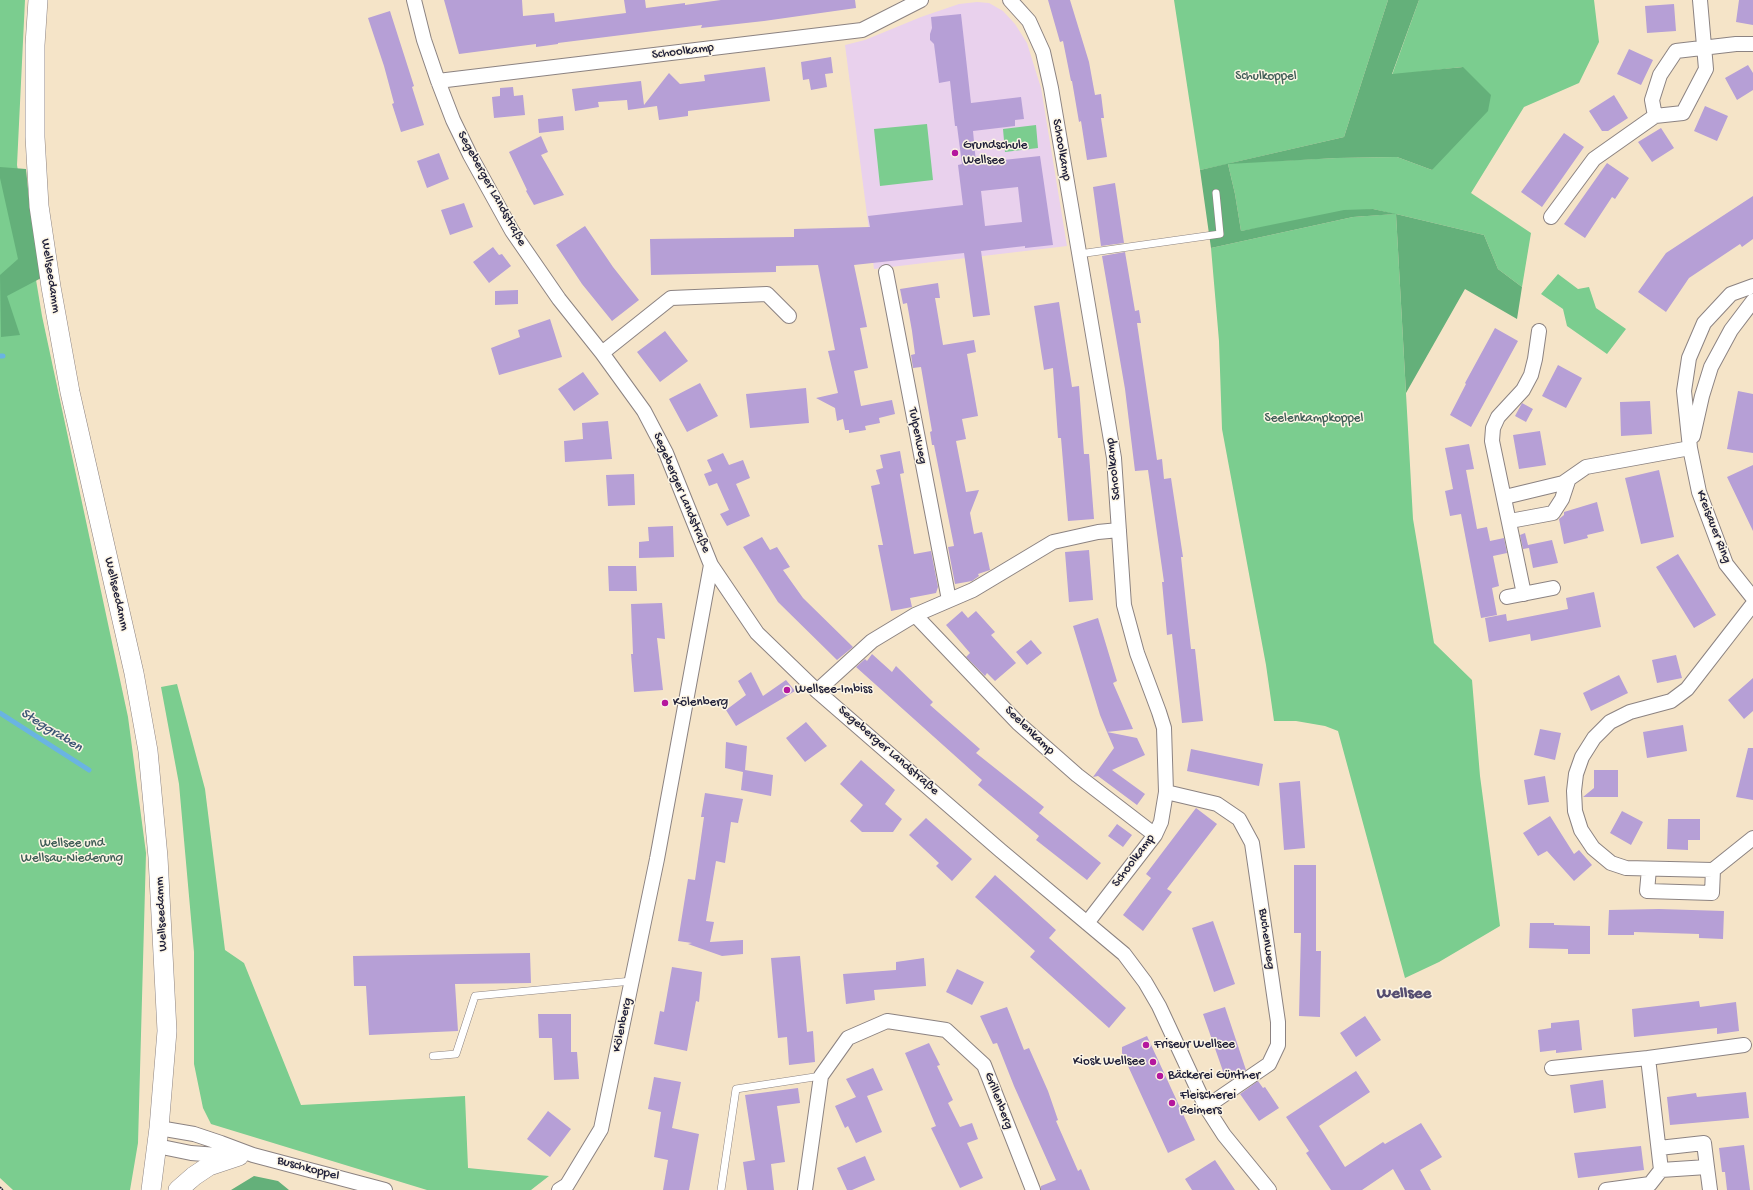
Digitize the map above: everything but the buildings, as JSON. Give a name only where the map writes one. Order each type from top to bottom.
[{"type":"main road","name":"Wellseedamm","points":[[38,0],[35,52],[34,137],[39,206],[51,287],[70,392],[134,673],[148,751],[158,857],[167,1031],[160,1128],[151,1190]]},
{"type":"main road","points":[[178,1190],[194,1176],[209,1166],[246,1156]]},
{"type":"street","name":"Segeberger Landstraße","points":[[414,0],[424,40],[438,81],[453,120],[470,155],[512,231],[559,299],[602,353],[644,411],[662,446],[711,565],[757,632],[817,690],[1000,850],[1124,954],[1145,982],[1159,1006],[1206,1107],[1224,1135],[1269,1190]]},
{"type":"street","name":"Schoolkamp","points":[[438,81],[862,30],[921,0]]},
{"type":"street","name":"Schoolkamp","points":[[1010,0],[1029,21],[1043,52],[1051,88],[1114,458],[1124,605],[1136,653],[1160,712],[1164,728],[1166,792],[1161,822],[1154,835],[1087,923]]},
{"type":"street","points":[[1551,217],[1594,159],[1655,116],[1683,113],[1706,69],[1700,0]]},
{"type":"street","points":[[1655,116],[1652,100],[1660,75],[1676,51],[1736,44],[1753,44]]},
{"type":"street","name":"Tulpenweg","points":[[886,272],[949,600]]},
{"type":"street","name":"Kreisauer Ring","points":[[1753,286],[1731,294],[1704,323],[1689,358],[1684,391],[1690,448],[1699,492],[1726,564],[1753,598]]},
{"type":"street","points":[[602,353],[671,298],[767,294],[789,316]]},
{"type":"street","name":"Kreisauer Ring","points":[[1690,448],[1702,396],[1711,367],[1731,330],[1753,302]]},
{"type":"street","points":[[1524,594],[1505,497],[1492,441],[1493,428],[1498,417],[1523,390],[1531,375],[1539,331]]},
{"type":"street","points":[[1505,497],[1563,484],[1586,467],[1690,448]]},
{"type":"street","points":[[1510,521],[1553,513],[1562,499],[1568,481]]},
{"type":"street","points":[[817,690],[872,641],[915,615],[973,590],[1053,542],[1098,532],[1119,530]]},
{"type":"street","name":"Kölenberg","points":[[560,1190],[567,1185],[601,1129],[657,858],[711,565]]},
{"type":"street","points":[[1508,597],[1553,588]]},
{"type":"street","points":[[1753,604],[1687,689],[1671,701],[1630,712],[1610,722],[1594,738],[1582,757],[1576,774],[1574,790],[1575,811],[1581,830],[1593,848],[1610,863],[1626,868],[1649,870],[1713,870],[1753,838]]},
{"type":"street","name":"Seelenkamp","points":[[915,615],[1023,727],[1066,765],[1154,835]]},
{"type":"street","name":"Buchenweg","points":[[1166,792],[1217,804],[1239,819],[1252,843],[1278,1022],[1278,1045],[1269,1064],[1206,1107]]},
{"type":"street","points":[[1649,870],[1647,891],[1712,893],[1713,870]]},
{"type":"street","name":"Grillenberg","points":[[805,1190],[821,1076],[848,1038],[887,1021],[946,1030],[984,1065],[1033,1190]]},
{"type":"street","points":[[1552,1068],[1648,1058],[1744,1045]]},
{"type":"street","points":[[1648,1058],[1662,1170]]},
{"type":"street","name":"Buschkoppel","points":[[160,1128],[194,1134],[221,1142],[246,1156]]},
{"type":"street","points":[[1659,1148],[1704,1143],[1710,1190]]},
{"type":"street","name":"Buschkoppel","points":[[157,1146],[191,1153],[246,1156],[385,1190]]},
{"type":"street","points":[[1606,1190],[1650,1184],[1662,1170],[1707,1167]]},
{"type":"lane","points":[[1079,254],[1220,234],[1216,192]]},
{"type":"lane","points":[[432,1056],[456,1054],[475,996],[632,981]]},
{"type":"lane","points":[[721,1190],[736,1089],[821,1076]]},
{"type":"shaded area","name":"Grundschule Wellsee","points":[[977,2],[989,3],[1003,11],[1015,24],[1027,43],[1041,88],[1067,246],[874,269],[845,45],[865,40],[921,17],[959,4]]},
{"type":"green space","name":"Wellsee und Wellsau-Niederung","points":[[0,0],[25,0],[17,165],[42,316],[128,717],[146,853],[138,1143],[130,1190],[13,1190],[0,1178]]},
{"type":"green space","name":"Seelenkampkoppel","points":[[1174,0],[1388,0],[1344,137],[1231,163],[1397,157],[1432,170],[1462,67],[1392,75],[1419,0],[1594,0],[1599,42],[1579,83],[1524,107],[1471,193],[1531,233],[1522,287],[1498,269],[1484,235],[1396,214],[1413,519],[1434,643],[1472,680],[1480,776],[1500,926],[1439,962],[1405,978],[1338,731],[1325,726],[1296,721],[1274,721],[1266,665],[1222,429],[1219,341],[1211,248],[1353,217],[1394,214],[1373,209],[1241,231],[1228,164],[1200,170]]},
{"type":"green space","points":[[1388,0],[1419,0],[1392,74],[1463,67],[1491,95],[1488,111],[1432,170],[1397,157],[1337,158],[1228,164],[1241,231],[1344,210],[1373,209],[1396,214],[1353,217],[1211,248],[1200,170],[1344,137]]},
{"type":"green space","points":[[927,124],[933,180],[880,186],[874,129]]},
{"type":"green space","points":[[1036,125],[1038,148],[1005,152],[1003,129]]},
{"type":"green space","points":[[0,167],[26,169],[30,209],[45,276],[7,296],[20,335],[1,337],[0,275],[18,259],[0,178]]},
{"type":"green space","points":[[1396,214],[1484,235],[1498,269],[1522,287],[1517,319],[1465,289],[1406,393]]},
{"type":"green space","points":[[1558,274],[1578,289],[1589,287],[1596,308],[1626,329],[1607,354],[1567,326],[1563,309],[1541,294]]},
{"type":"green space","points":[[177,684],[205,789],[225,950],[244,963],[301,1105],[465,1096],[468,1168],[549,1176],[531,1190],[427,1190],[211,1124],[203,1108],[194,1064],[194,952],[179,784],[161,687]]},
{"type":"green space","points":[[254,1176],[278,1181],[289,1190],[231,1190]]},
{"type":"waterway","name":"Steggraben","points":[[0,713],[89,770]]},
{"type":"place","name":"Grundschule Wellsee","points":[[955,153]]},
{"type":"place","name":"Wellsee-Imbiss","points":[[787,690]]},
{"type":"place","name":"Kölenberg","points":[[665,703]]},
{"type":"place","name":"Friseur Wellsee","points":[[1146,1045]]},
{"type":"place","name":"Kiosk Wellsee","points":[[1153,1062]]},
{"type":"place","name":"Bäckerei Günther","points":[[1160,1076]]},
{"type":"place","name":"Fleischerei Reimers","points":[[1172,1103]]},
{"type":"district","name":"Wellsee","points":[[1404,994]]},
{"type":"park label","name":"Schulkoppel","points":[[1266,77]]}]
